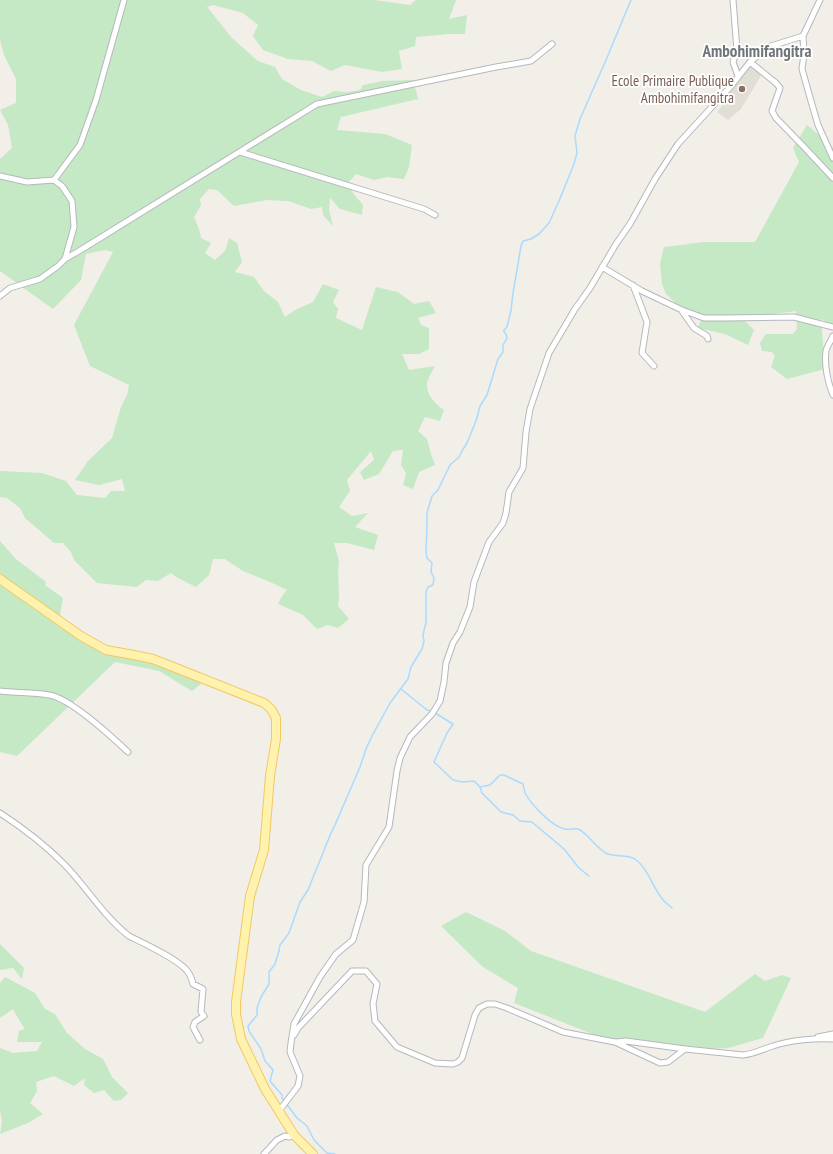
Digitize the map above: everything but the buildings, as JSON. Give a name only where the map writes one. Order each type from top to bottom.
[{"type":"main road","points":[[0,579],[81,636],[106,650],[134,654],[167,664],[264,703],[271,709],[276,718],[276,734],[270,776],[264,850],[250,896],[236,1002],[236,1014],[241,1039],[266,1089],[282,1106],[294,1135],[313,1154]]},
{"type":"street","points":[[54,180],[80,146],[96,100],[124,0]]},
{"type":"street","points":[[733,0],[737,50],[733,62],[738,76]]},
{"type":"street","points":[[820,0],[803,36],[804,54],[802,69],[818,125],[833,158]]},
{"type":"street","points":[[282,1106],[298,1086],[300,1076],[290,1052],[294,1024],[320,977],[336,954],[352,940],[364,902],[366,865],[389,827],[400,758],[410,737],[433,712],[440,701],[446,662],[452,643],[460,632],[470,607],[474,582],[489,542],[503,523],[509,492],[523,468],[526,432],[530,409],[549,352],[630,224],[655,179],[678,144],[717,102],[750,62],[772,46],[803,36]]},
{"type":"street","points":[[0,296],[10,288],[40,279],[65,259],[317,104],[530,61],[552,44]]},
{"type":"street","points":[[750,62],[780,88],[772,111],[776,118],[833,178]]},
{"type":"street","points":[[240,152],[424,209],[435,215]]},
{"type":"street","points":[[0,176],[27,182],[54,180],[62,186],[72,201],[74,227],[65,259]]},
{"type":"street","points":[[602,267],[682,310],[704,318],[794,317],[833,327]]},
{"type":"street","points":[[633,285],[647,322],[642,353],[654,366]]},
{"type":"street","points":[[682,310],[694,328],[708,339]]},
{"type":"street","points":[[833,336],[826,350],[829,386],[833,395]]},
{"type":"street","points":[[0,692],[50,695],[69,703],[128,752]]},
{"type":"street","points":[[0,813],[63,863],[122,931],[179,964],[188,971],[192,978],[193,984],[202,989],[201,1012],[204,1016],[195,1022],[193,1027],[200,1040]]},
{"type":"street","points":[[291,1043],[298,1028],[352,971],[366,971],[377,984],[373,1004],[375,1020],[397,1047],[435,1063],[453,1064],[462,1058],[475,1015],[479,1008],[487,1004],[495,1004],[507,1008],[563,1032],[615,1042],[660,1063],[668,1062],[685,1049]]},
{"type":"street","points":[[801,1041],[833,1034]]},
{"type":"street","points":[[615,1042],[626,1041],[743,1055],[752,1054],[789,1042],[833,1039]]},
{"type":"street","points":[[264,1154],[277,1140],[285,1136],[289,1137],[294,1135]]},
{"type":"shaded area","name":"Ecole Primaire Publique Ambohimifangitra","points":[[751,66],[762,74],[741,109],[728,120],[717,112],[731,95],[729,93],[735,84],[737,85],[748,68]]},
{"type":"green space","points":[[0,0],[374,0],[410,5],[416,0],[456,0],[449,19],[467,15],[465,34],[416,37],[415,46],[399,51],[402,69],[382,72],[345,65],[331,71],[312,61],[288,59],[263,50],[253,36],[258,25],[243,13],[213,5],[207,7],[232,38],[258,61],[275,67],[282,79],[301,90],[322,97],[334,91],[347,92],[360,90],[363,85],[383,81],[413,80],[418,99],[341,117],[337,130],[385,134],[412,145],[409,167],[404,179],[387,177],[374,180],[356,174],[349,182],[353,193],[363,205],[362,215],[340,209],[330,198],[329,210],[333,226],[323,215],[322,207],[311,209],[288,201],[267,200],[234,206],[217,190],[209,189],[200,199],[201,205],[194,217],[201,238],[211,243],[205,253],[215,260],[225,251],[229,238],[237,243],[242,262],[235,272],[254,277],[264,291],[278,302],[285,317],[295,310],[313,302],[323,284],[339,290],[333,302],[338,309],[336,318],[362,330],[376,287],[398,292],[414,304],[429,301],[436,313],[418,318],[421,325],[429,328],[429,349],[419,354],[402,354],[409,370],[435,366],[428,380],[427,388],[432,399],[444,410],[440,421],[425,417],[418,431],[427,439],[435,465],[419,472],[413,489],[403,485],[406,473],[401,465],[403,450],[393,451],[379,474],[364,480],[360,472],[374,460],[371,451],[347,480],[350,491],[339,507],[352,516],[368,513],[355,527],[378,535],[374,550],[347,543],[334,543],[339,561],[338,606],[349,619],[338,628],[328,625],[317,629],[303,615],[278,604],[287,590],[243,571],[225,559],[213,559],[209,575],[196,587],[171,573],[158,581],[146,580],[137,587],[97,583],[74,560],[71,552],[63,543],[54,543],[25,518],[20,508],[7,498],[0,497],[0,471],[42,473],[66,481],[77,495],[105,498],[111,491],[125,491],[122,479],[99,485],[75,480],[88,461],[112,438],[129,385],[90,366],[74,325],[113,252],[105,250],[86,254],[81,280],[53,309],[0,271],[0,159],[12,148],[8,125],[0,110],[16,103],[16,79],[4,55],[0,40]]},
{"type":"green space","points":[[807,125],[833,148],[833,325],[821,319],[825,369],[787,379],[771,367],[775,356],[772,352],[762,351],[760,343],[766,334],[793,334],[797,329],[796,311],[742,318],[754,330],[748,345],[725,334],[698,328],[701,320],[684,311],[666,294],[662,284],[660,264],[664,247],[704,242],[755,242],[799,162],[793,148]]},
{"type":"green space","points":[[0,541],[16,559],[46,582],[45,585],[63,598],[59,621],[81,636],[206,680],[192,691],[159,671],[115,662],[17,756],[0,752]]},
{"type":"green space","points":[[466,912],[505,931],[531,951],[705,1012],[755,974],[765,981],[782,975],[791,978],[763,1038],[728,1048],[709,1049],[689,1046],[651,1044],[600,1037],[514,1003],[518,988],[483,967],[441,926]]},
{"type":"green space","points":[[0,944],[24,968],[22,979],[13,968],[0,970]]},
{"type":"green space","points":[[5,977],[35,993],[45,1009],[55,1014],[67,1033],[85,1049],[103,1059],[112,1077],[128,1093],[121,1100],[114,1101],[104,1090],[94,1093],[84,1085],[85,1078],[74,1086],[54,1076],[36,1082],[37,1091],[30,1103],[43,1114],[28,1123],[0,1134],[2,1121],[0,1110],[0,1048],[13,1053],[37,1051],[42,1042],[17,1042],[19,1031],[25,1029],[13,1009],[0,1018],[0,983]]},
{"type":"waterway","points":[[335,1154],[327,1153],[314,1140],[307,1126],[297,1118],[282,1098],[282,1095],[270,1081],[273,1070],[265,1061],[261,1049],[249,1031],[248,1026],[257,1015],[257,1008],[261,997],[269,984],[269,972],[275,964],[280,945],[289,933],[300,902],[308,890],[360,767],[366,749],[390,703],[408,679],[411,667],[422,649],[426,622],[426,592],[428,587],[433,585],[434,578],[431,572],[432,563],[427,558],[426,552],[427,513],[432,496],[438,490],[450,465],[459,457],[467,443],[480,406],[487,395],[498,359],[503,352],[503,345],[507,338],[504,330],[507,327],[511,310],[521,246],[523,241],[531,239],[539,234],[549,223],[559,201],[577,153],[575,136],[580,119],[631,0]]},
{"type":"waterway","points":[[401,689],[427,710],[431,711]]},
{"type":"waterway","points":[[435,713],[453,724],[447,733],[434,762],[453,780],[462,782],[474,781],[480,787],[482,793],[501,812],[513,815],[520,821],[532,822],[564,849],[579,868],[589,876]]},
{"type":"waterway","points":[[480,787],[490,785],[500,775],[504,775],[523,784],[525,793],[548,820],[565,829],[578,829],[600,849],[608,854],[632,857],[640,863],[657,892],[672,908]]},
{"type":"place","name":"Ecole Primaire Publique Ambohimifangitra","points":[[742,89]]},
{"type":"district","name":"Ambohimifangitra","points":[[757,51]]}]
